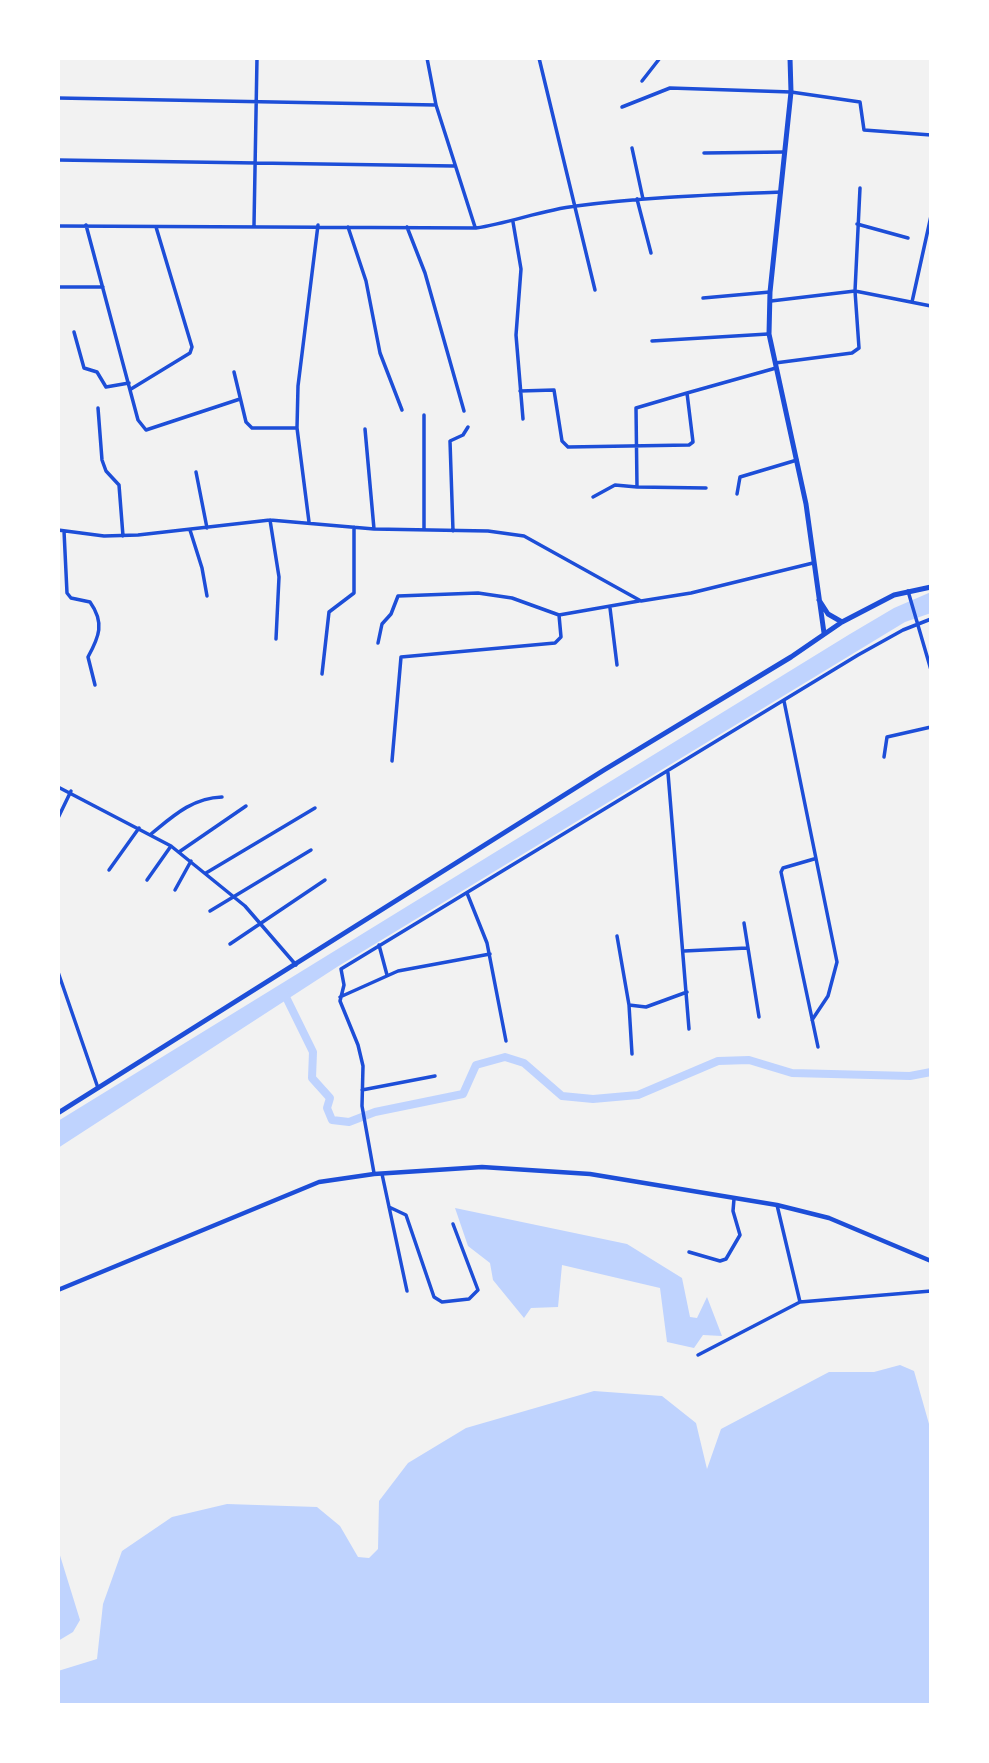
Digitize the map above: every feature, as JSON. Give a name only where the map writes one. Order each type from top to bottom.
[{"type":"main road","points":[[790,58],[791,92],[783,192],[770,292],[769,334],[797,460],[824,633]]},
{"type":"main road","points":[[58,1112],[842,622],[908,591],[931,586]]},
{"type":"main road","points":[[818,597],[828,614],[842,622]]},
{"type":"street","points":[[254,225],[257,58]]},
{"type":"street","points":[[427,58],[436,105],[476,228]]},
{"type":"street","points":[[539,58],[595,290]]},
{"type":"street","points":[[642,81],[660,58]]},
{"type":"street","points":[[622,107],[670,88],[791,92],[860,102],[864,130],[931,135]]},
{"type":"street","points":[[58,98],[436,105]]},
{"type":"street","points":[[632,148],[643,199]]},
{"type":"street","points":[[704,153],[785,152]]},
{"type":"street","points":[[58,160],[454,166]]},
{"type":"street","points":[[636,487],[636,408],[775,365],[852,353],[859,348],[855,291],[860,188]]},
{"type":"street","points":[[58,226],[318,225],[476,228],[513,222],[573,206],[637,199],[783,192]]},
{"type":"street","points":[[637,199],[651,253]]},
{"type":"street","points":[[912,302],[931,216]]},
{"type":"street","points":[[513,222],[521,268],[516,335],[523,419]]},
{"type":"street","points":[[857,224],[908,238]]},
{"type":"street","points":[[86,225],[138,420],[146,430],[240,399]]},
{"type":"street","points":[[309,522],[297,428],[298,386],[318,225]]},
{"type":"street","points":[[131,389],[190,353],[192,346],[156,227]]},
{"type":"street","points":[[348,227],[366,281],[380,353],[402,410]]},
{"type":"street","points":[[407,227],[425,272],[464,411]]},
{"type":"street","points":[[58,287],[103,287]]},
{"type":"street","points":[[770,301],[855,291],[931,306]]},
{"type":"street","points":[[704,298],[770,292]]},
{"type":"street","points":[[74,331],[84,368],[97,372],[106,387],[129,383]]},
{"type":"street","points":[[652,341],[769,334]]},
{"type":"street","points":[[234,372],[246,422],[251,428],[297,428]]},
{"type":"street","points":[[520,391],[554,390],[564,445],[691,445],[687,393]]},
{"type":"street","points":[[99,408],[102,460],[106,471],[118,485],[123,536]]},
{"type":"street","points":[[424,415],[424,529]]},
{"type":"street","points":[[453,531],[450,441],[463,435],[468,427]]},
{"type":"street","points":[[365,429],[374,529]]},
{"type":"street","points":[[737,494],[740,477],[797,460]]},
{"type":"street","points":[[196,472],[207,527]]},
{"type":"street","points":[[593,497],[615,485],[706,488]]},
{"type":"street","points":[[58,530],[123,536],[270,520],[374,529],[424,529],[524,536],[641,601]]},
{"type":"street","points":[[270,520],[279,577],[276,639]]},
{"type":"street","points":[[322,674],[329,612],[354,593],[354,527]]},
{"type":"street","points":[[189,530],[202,568],[207,596]]},
{"type":"street","points":[[64,531],[67,593],[71,598],[90,602],[98,621],[100,638],[88,657],[95,685]]},
{"type":"street","points":[[378,643],[382,624],[391,614],[398,596],[478,593],[512,598],[559,615],[691,593],[813,564]]},
{"type":"street","points":[[908,591],[931,670]]},
{"type":"street","points":[[610,608],[617,665]]},
{"type":"street","points":[[392,761],[401,657],[555,643],[561,637],[559,615]]},
{"type":"street","points":[[374,1174],[362,1106],[363,1066],[340,997],[344,985],[341,969],[858,655],[918,622],[931,619]]},
{"type":"street","points":[[783,701],[837,962],[828,996],[812,1020]]},
{"type":"street","points":[[884,757],[887,737],[931,727]]},
{"type":"street","points":[[668,771],[689,1029]]},
{"type":"street","points":[[58,787],[71,791],[171,846],[233,896],[260,922],[296,965]]},
{"type":"street","points":[[58,818],[71,791]]},
{"type":"street","points":[[151,834],[192,803],[205,797],[222,797]]},
{"type":"street","points":[[179,852],[246,806]]},
{"type":"street","points":[[206,873],[315,808]]},
{"type":"street","points":[[109,870],[139,828]]},
{"type":"street","points":[[147,880],[171,846]]},
{"type":"street","points":[[210,911],[312,850]]},
{"type":"street","points":[[814,859],[783,867],[781,872],[818,1046]]},
{"type":"street","points":[[174,890],[191,861]]},
{"type":"street","points":[[230,944],[325,880]]},
{"type":"street","points":[[467,893],[489,954],[506,1041]]},
{"type":"street","points":[[744,923],[759,1017]]},
{"type":"street","points":[[617,936],[629,1005],[632,1054]]},
{"type":"street","points":[[379,945],[387,975]]},
{"type":"street","points":[[684,951],[747,948]]},
{"type":"street","points":[[340,997],[387,975],[489,954]]},
{"type":"street","points":[[58,972],[98,1088]]},
{"type":"street","points":[[629,1005],[646,1007],[687,992]]},
{"type":"street","points":[[362,1090],[435,1076]]},
{"type":"street","points":[[58,1290],[306,1186],[374,1174],[482,1167],[590,1174],[777,1205],[829,1218],[931,1261]]},
{"type":"street","points":[[382,1174],[407,1291]]},
{"type":"street","points":[[689,1252],[720,1261],[726,1259],[740,1235],[733,1211],[734,1199]]},
{"type":"street","points":[[777,1205],[800,1302]]},
{"type":"street","points":[[388,1207],[406,1215],[435,1297],[442,1302],[469,1299],[478,1290],[453,1223]]},
{"type":"street","points":[[698,1355],[800,1302],[931,1291]]},
{"type":"water","points":[[931,592],[931,613],[905,622],[337,967],[58,1148],[58,1121],[850,634],[894,608]]},
{"type":"water","points":[[455,1208],[627,1244],[682,1278],[690,1317],[697,1318],[707,1297],[722,1336],[703,1335],[694,1348],[667,1342],[660,1288],[562,1265],[558,1307],[531,1308],[524,1318],[493,1280],[490,1263],[468,1246]]},
{"type":"water","points":[[900,1365],[914,1371],[931,1431],[931,1705],[58,1705],[58,1671],[97,1659],[103,1604],[122,1551],[172,1517],[227,1504],[317,1507],[340,1526],[358,1557],[369,1558],[378,1549],[379,1501],[408,1463],[466,1428],[594,1391],[662,1396],[696,1423],[707,1469],[721,1429],[829,1372],[874,1372]]},
{"type":"water","points":[[58,1549],[80,1620],[73,1632],[58,1641]]},
{"type":"waterway","points":[[283,991],[313,1052],[312,1078],[330,1098],[327,1108],[332,1120],[349,1122],[375,1112],[463,1094],[476,1065],[505,1057],[524,1063],[562,1096],[593,1099],[638,1095],[718,1061],[749,1060],[792,1073],[910,1076],[931,1072]]}]
